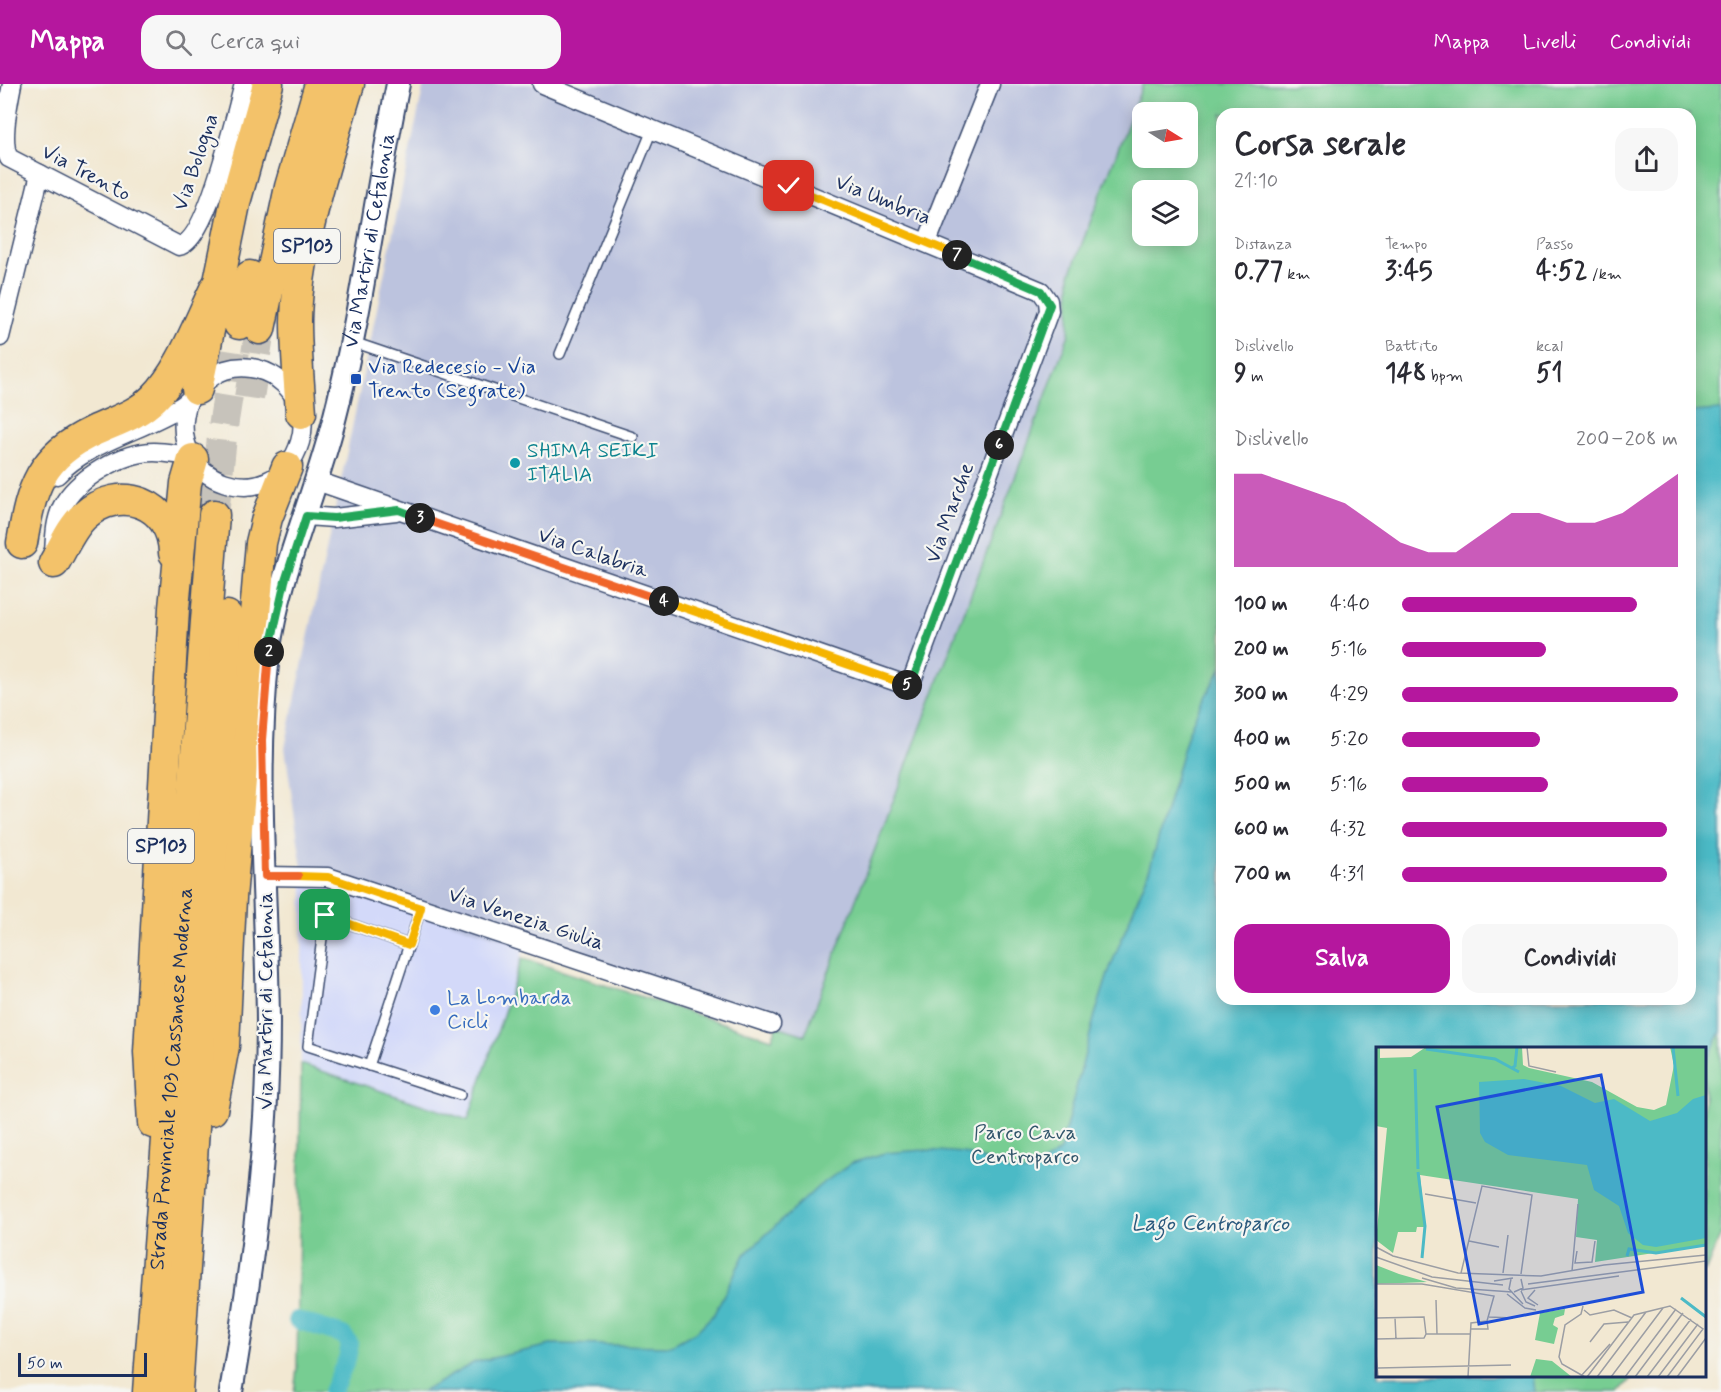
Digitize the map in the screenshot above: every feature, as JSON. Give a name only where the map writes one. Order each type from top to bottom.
[{"type":"highway","points":[[193,395],[236,199],[268,84]]},
{"type":"highway","name":"SP103","points":[[298,84],[264,208],[250,327],[320,84]]},
{"type":"highway","name":"SP103","points":[[301,413],[296,320],[301,274],[329,151],[349,84]]},
{"type":"highway","points":[[38,553],[37,481],[51,459],[80,439],[129,416],[161,391],[216,287]]},
{"type":"highway","name":"SP103","points":[[174,1236],[149,1052],[174,608],[186,483],[192,458]]},
{"type":"highway","name":"SP103","points":[[174,1236],[224,1046],[231,898],[261,543],[267,518],[287,467]]},
{"type":"highway","name":"SP103","points":[[38,553],[96,507],[121,499],[142,503],[159,515],[174,539],[174,608]]},
{"type":"highway","name":"Strada Provinciale 103 Cassanese Moderna","points":[[177,1392],[174,1236],[224,516]]},
{"type":"highway","name":"Strada Provinciale 103 Cassanese Moderna","points":[[148,1392],[174,1236]]},
{"type":"street","name":"Via Trento","points":[[12,84],[1,138],[2,150],[9,158],[179,246]]},
{"type":"street","name":"Via Bologna","points":[[179,246],[190,240],[211,198],[244,84]]},
{"type":"street","name":"Via Martiri di Cefalonia","points":[[231,1392],[254,1246],[266,1132],[268,1020],[262,740],[268,652],[282,592],[333,423],[351,341],[398,84]]},
{"type":"street","name":"Via Umbria","points":[[542,84],[1041,291]]},
{"type":"street","points":[[927,242],[990,84]]},
{"type":"street","points":[[0,337],[40,174]]},
{"type":"street","name":"Via Marche","points":[[910,684],[1049,311],[1048,301],[1041,291]]},
{"type":"street","points":[[38,553],[40,498],[62,470],[83,455],[193,395],[209,377],[224,370],[240,367],[256,368],[272,374],[285,384],[295,398],[301,413],[301,439],[296,454],[287,467],[265,482],[250,486],[234,486],[210,476],[192,458],[183,428],[193,395]]},
{"type":"street","points":[[38,553],[66,501],[78,487],[109,467],[132,456],[155,452],[192,458]]},
{"type":"street","name":"Via Calabria","points":[[317,481],[910,684]]},
{"type":"street","name":"Via Calabria","points":[[306,516],[334,518],[399,510]]},
{"type":"street","name":"Via Venezia Giulia","points":[[265,876],[328,877],[771,1024]]},
{"type":"lane","points":[[560,354],[652,130]]},
{"type":"lane","points":[[351,341],[633,437]]},
{"type":"lane","points":[[369,1066],[421,908]]},
{"type":"lane","points":[[409,945],[325,915],[308,1046],[460,1095]]},
{"type":"shaded area","points":[[424,84],[1143,84],[1136,102],[1132,102],[1132,113],[1070,275],[1069,334],[805,1035],[303,876],[285,748]]},
{"type":"shaded area","points":[[303,876],[526,943],[468,1120],[301,1064]]},
{"type":"green space","name":"Parco Cava Centroparco","points":[[1143,84],[1721,84],[1721,1234],[1706,1270],[1706,1047],[1376,1047],[1376,1377],[1633,1377],[1620,1392],[294,1392],[297,1368],[301,1064],[468,1120],[522,958],[772,1039],[777,1026],[805,1035],[1069,334],[1070,275],[1132,113],[1132,168],[1198,168],[1198,102],[1136,102]]},
{"type":"water","name":"Lago Centroparco","points":[[1721,410],[1721,1032],[1706,1062],[1706,1047],[1376,1047],[1376,1377],[1532,1377],[1534,1392],[422,1392],[475,1362],[555,1344],[670,1346],[697,1331],[714,1314],[744,1255],[819,1186],[852,1163],[885,1153],[924,1150],[963,1153],[1010,1171],[1029,1172],[1060,1151],[1095,1015],[1110,968],[1150,868],[1187,736],[1216,678],[1216,1005],[1696,1005],[1696,412]]},
{"type":"waterway","points":[[297,1320],[343,1335],[350,1344],[347,1359],[332,1392]]},
{"type":"tunnel","points":[[214,515],[223,427],[239,324]]},
{"type":"tunnel","points":[[249,398],[260,329]]},
{"type":"place","name":"Via Redecesio - Via Trento (Segrate)","points":[[356,379]]},
{"type":"place","name":"SHIMA SEIKI ITALIA","points":[[515,463]]},
{"type":"place","name":"La Lombarda Cicli","points":[[435,1010]]},
{"type":"route","points":[[325,915],[409,945],[421,908],[328,877],[265,876],[262,740],[268,652],[285,581],[306,516],[334,518],[399,510],[906,685],[911,682],[1050,305],[1041,291],[789,186]]}]
